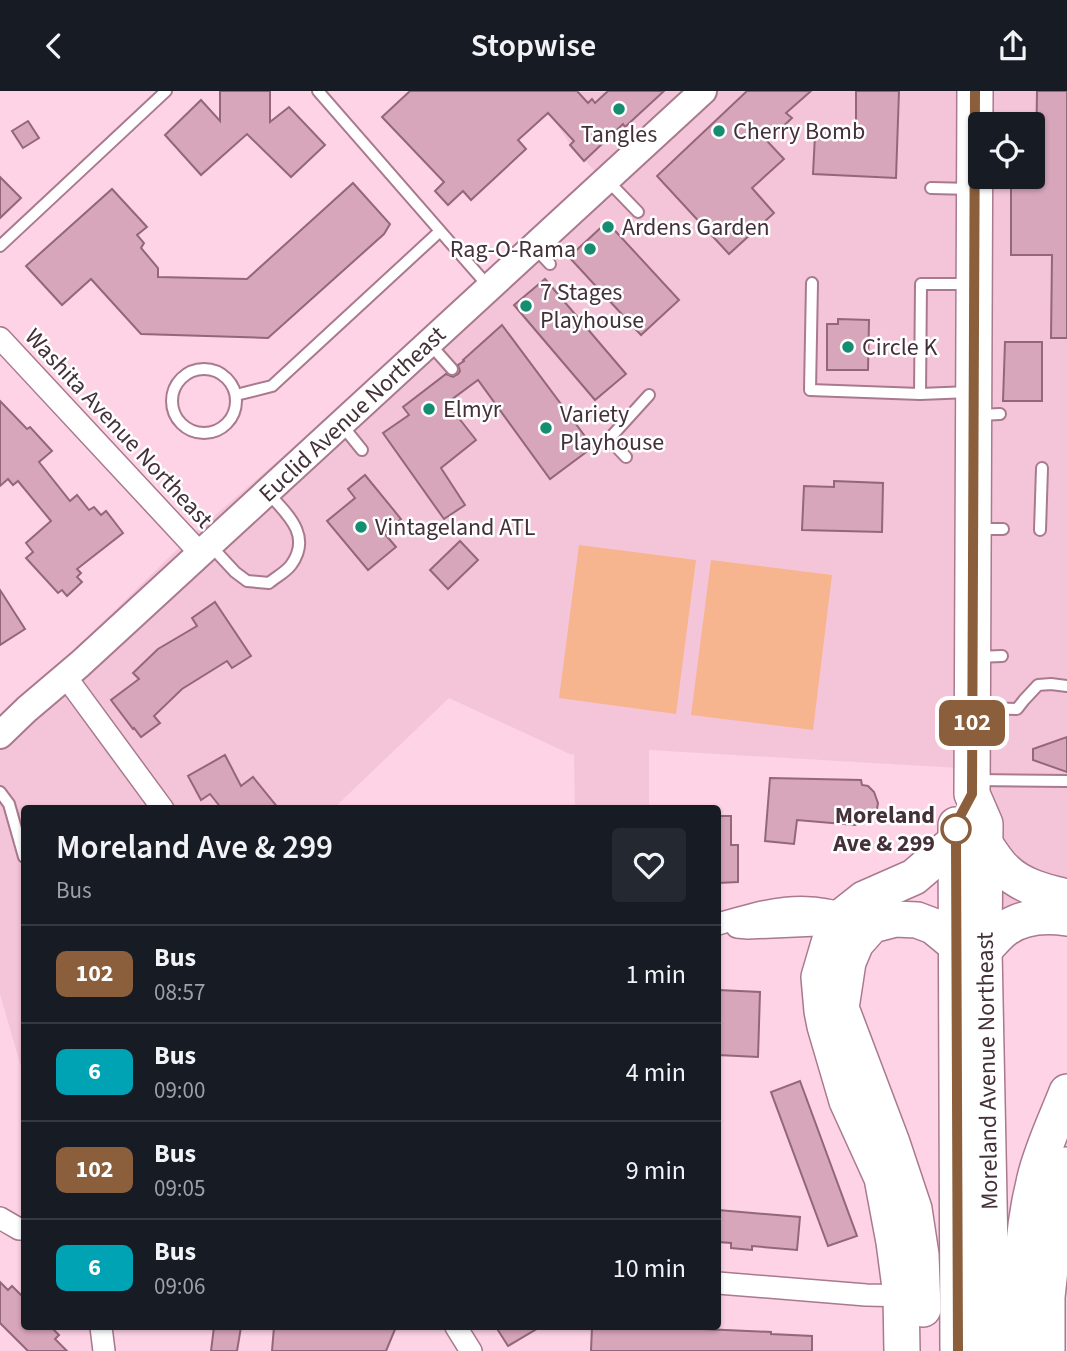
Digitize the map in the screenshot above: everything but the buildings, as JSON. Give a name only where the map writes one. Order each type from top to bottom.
[{"type":"highway","name":"Moreland Avenue Northeast","points":[[975,91],[975,112]]},
{"type":"highway","name":"Moreland Avenue Northeast","points":[[958,1351],[970,947],[970,842],[985,824],[972,787],[972,708],[987,657],[988,529],[974,284],[976,189]]},
{"type":"highway","points":[[902,1351],[921,1255],[914,1209],[841,1008],[848,962],[856,943],[855,924],[864,899],[914,877],[970,842],[1022,882],[1041,891],[1067,897]]},
{"type":"highway","points":[[923,1351],[911,1296],[894,1242],[882,1178],[847,1101],[825,1026],[819,977],[829,943],[855,924],[895,919],[917,920],[970,947],[1016,923],[1048,915],[1067,918]]},
{"type":"highway","name":"Moreland Avenue Northeast","points":[[970,947],[992,1351]]},
{"type":"highway","points":[[1023,1351],[1020,1308],[1026,1223],[1035,1177],[1067,1092]]},
{"type":"highway","points":[[1047,1351],[1047,1297],[1054,1233],[1067,1165]]},
{"type":"street","name":"Euclid Avenue Northeast","points":[[0,735],[489,288],[542,255],[607,180],[695,94]]},
{"type":"street","name":"Washita Avenue Northeast","points":[[0,338],[205,549]]},
{"type":"street","points":[[66,677],[160,805]]},
{"type":"street","points":[[0,714],[27,709]]},
{"type":"street","points":[[721,923],[758,913],[801,907],[824,908],[855,924]]},
{"type":"street","points":[[721,924],[748,928],[855,924]]},
{"type":"street","points":[[792,926],[807,936],[823,964]]},
{"type":"street","points":[[0,1218],[21,1228]]},
{"type":"street","points":[[721,1283],[911,1296]]},
{"type":"street","points":[[101,1330],[104,1351]]},
{"type":"street","points":[[458,1330],[471,1351]]},
{"type":"lane","points":[[0,246],[166,91]]},
{"type":"lane","points":[[318,91],[489,288]]},
{"type":"lane","points":[[607,180],[638,212]]},
{"type":"lane","points":[[931,188],[968,181]]},
{"type":"lane","points":[[236,395],[272,386],[439,232]]},
{"type":"lane","points":[[812,283],[810,390],[920,394],[983,407]]},
{"type":"lane","points":[[920,394],[921,284],[974,284]]},
{"type":"lane","points":[[429,343],[452,369]]},
{"type":"lane","points":[[196,370],[215,370],[225,375],[236,395],[237,406],[233,417],[218,431],[196,432],[183,426],[172,407],[174,389],[180,379],[196,370]]},
{"type":"lane","points":[[626,457],[609,439],[649,395]]},
{"type":"lane","points":[[341,424],[362,450]]},
{"type":"lane","points":[[1040,530],[1042,468]]},
{"type":"lane","points":[[205,549],[247,581],[270,583],[290,567],[299,551],[299,535],[293,521],[267,492]]},
{"type":"lane","points":[[972,708],[1017,709],[1038,685],[1067,686]]},
{"type":"lane","points":[[972,787],[1067,781]]},
{"type":"lane","points":[[0,792],[9,804],[21,846]]},
{"type":"shaded area","points":[[534,91],[1067,91],[1067,932],[969,929],[959,768],[649,750],[649,805],[575,805],[574,753],[572,755],[449,698],[337,805],[21,805],[21,1067],[0,994],[0,722],[190,537],[602,179],[570,144]]},
{"type":"shaded area","points":[[579,545],[696,560],[676,714],[559,698]]},
{"type":"shaded area","points":[[711,560],[832,575],[813,730],[691,715]]},
{"type":"bus line","name":"102","points":[[958,1351],[956,824],[972,794],[975,91]]},
{"type":"place","name":"Tangles","points":[[619,109]]},
{"type":"place","name":"Cherry Bomb","points":[[719,131]]},
{"type":"place","name":"Ardens Garden","points":[[608,227]]},
{"type":"place","name":"Rag-O-Rama","points":[[590,249]]},
{"type":"place","name":"7 Stages Playhouse","points":[[526,306]]},
{"type":"place","name":"Circle K","points":[[848,347]]},
{"type":"place","name":"Elmyr","points":[[429,409]]},
{"type":"place","name":"Variety Playhouse","points":[[546,428]]},
{"type":"place","name":"Vintageland ATL","points":[[361,527]]},
{"type":"place","name":"Moreland Ave & 299","points":[[956,829]]}]
